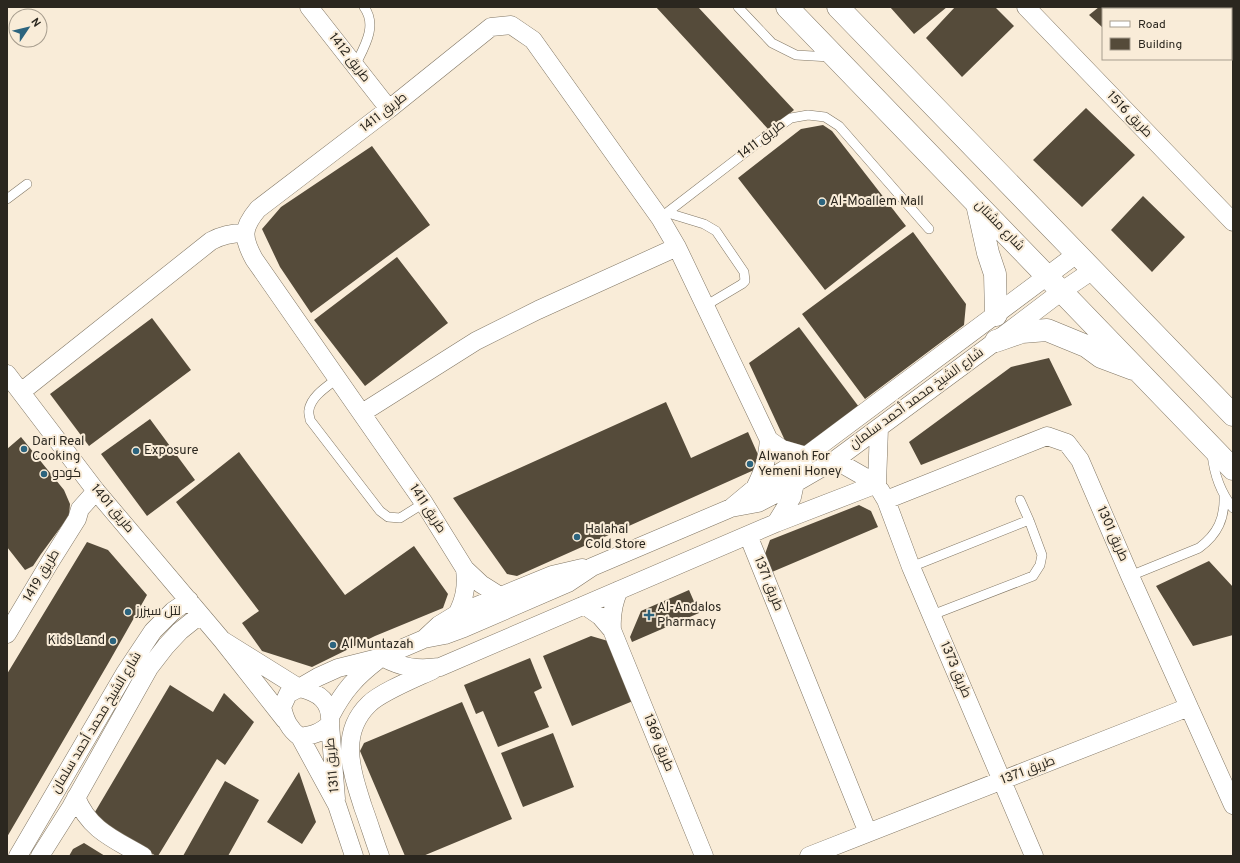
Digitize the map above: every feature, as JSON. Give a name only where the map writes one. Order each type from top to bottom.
[{"type":"street","name":"طريق 1412","points":[[309,7],[389,109]]},
{"type":"street","name":"شارع مشتان","points":[[787,7],[1233,468]]},
{"type":"street","points":[[838,7],[1078,253],[1233,415]]},
{"type":"street","name":"طريق 1516","points":[[1026,7],[1233,222]]},
{"type":"street","name":"طريق 1411","points":[[500,596],[481,584],[465,569],[424,503],[254,259],[246,246],[244,233],[249,220],[258,209],[389,109],[491,27],[511,25],[533,40],[664,216],[769,440]]},
{"type":"street","points":[[977,204],[988,253],[995,274],[996,314]]},
{"type":"street","points":[[21,392],[211,241],[232,233],[244,233]]},
{"type":"street","points":[[362,413],[476,341],[538,310],[677,246]]},
{"type":"street","name":"شارع الشيخ محمد أحمد سلمان","points":[[424,639],[439,625],[457,614],[481,612],[568,583],[592,567],[731,508],[758,503],[835,460],[996,341],[1055,284],[1078,253]]},
{"type":"street","name":"شارع الشيخ محمد أحمد سلمان","points":[[731,508],[754,488],[806,456],[996,314],[1055,284],[1093,270]]},
{"type":"street","points":[[996,341],[1022,332],[1047,330],[1086,346],[1101,357],[1138,370]]},
{"type":"street","name":"طريق 1401","points":[[7,374],[101,497],[189,600],[286,720]]},
{"type":"street","points":[[877,484],[879,428]]},
{"type":"street","name":"طريق 1301","points":[[886,500],[1047,436],[1067,443],[1080,460],[1130,576],[1233,805]]},
{"type":"street","points":[[754,488],[767,461],[769,440],[782,448],[806,456]]},
{"type":"street","points":[[835,460],[877,484]]},
{"type":"street","points":[[776,524],[786,510],[792,497],[795,483]]},
{"type":"street","points":[[380,856],[353,775],[350,760],[353,728],[359,715],[370,703],[383,694],[440,667],[748,535],[877,484]]},
{"type":"street","name":"طريق 1373","points":[[877,484],[886,500],[911,566],[1034,856]]},
{"type":"street","name":"طريق 1419","points":[[7,634],[77,519],[80,509],[101,497]]},
{"type":"street","name":"طريق 1371","points":[[748,535],[868,833]]},
{"type":"street","name":"شارع الشيخ محمد أحمد سلمان","points":[[298,688],[338,668],[382,657],[424,639],[445,635],[481,612],[500,596],[552,575],[592,567]]},
{"type":"street","points":[[457,614],[466,592],[467,580],[465,569]]},
{"type":"street","name":"طريق 1369","points":[[612,630],[612,609],[620,590]]},
{"type":"street","name":"شارع الشيخ محمد أحمد سلمان","points":[[18,856],[125,673],[153,631],[173,610],[189,600]]},
{"type":"street","name":"طريق 1369","points":[[584,605],[600,616],[612,630],[704,856]]},
{"type":"street","name":"شارع الشيخ محمد أحمد سلمان","points":[[40,856],[76,797],[149,668],[180,631],[200,615]]},
{"type":"street","name":"طريق 1401","points":[[222,640],[298,688]]},
{"type":"street","points":[[382,657],[395,664],[410,668],[425,669],[440,667]]},
{"type":"street","name":"شارع الشيخ محمد أحمد سلمان","points":[[330,720],[340,698],[352,683],[382,657]]},
{"type":"street","points":[[298,688],[311,690],[327,704],[330,720],[321,731],[313,736],[300,737],[293,732],[286,720],[282,707],[288,694],[298,688]]},
{"type":"street","name":"طريق 1371","points":[[809,856],[1189,708]]},
{"type":"street","name":"طريق 1311","points":[[330,720],[337,805]]},
{"type":"street","name":"طريق 1311","points":[[300,737],[337,805],[354,856]]},
{"type":"street","points":[[76,797],[88,820],[98,829],[143,856]]},
{"type":"lane","points":[[355,66],[368,39],[370,29],[370,19],[364,7]]},
{"type":"lane","points":[[738,7],[772,43],[796,55],[836,57]]},
{"type":"lane","name":"طريق 1411","points":[[664,216],[791,118],[808,114],[825,117],[839,126],[929,229]]},
{"type":"lane","points":[[7,199],[27,184]]},
{"type":"lane","points":[[664,216],[704,224],[716,231],[744,272],[745,281],[742,284],[705,306]]},
{"type":"lane","points":[[338,378],[319,393],[312,402],[308,410],[310,420],[380,512],[388,517],[400,518],[424,503]]},
{"type":"lane","points":[[1211,445],[1217,479],[1224,495],[1233,508]]},
{"type":"lane","points":[[1130,576],[1199,548],[1208,542],[1216,532],[1221,520],[1224,508],[1224,495]]},
{"type":"lane","points":[[932,615],[1033,576],[1040,565],[1042,555],[1020,500]]},
{"type":"lane","points":[[911,566],[1029,520]]},
{"type":"building","points":[[656,7],[698,7],[794,110],[769,130]]},
{"type":"building","points":[[890,7],[947,7],[914,34]]},
{"type":"building","points":[[955,7],[995,7],[1014,26],[962,77],[926,38]]},
{"type":"building","points":[[1099,7],[1149,8],[1102,8],[1102,27],[1089,15]]},
{"type":"building","points":[[1086,108],[1135,155],[1082,207],[1033,160]]},
{"type":"building","name":"Al-Moallem Mall","points":[[823,125],[832,131],[906,226],[825,290],[738,178],[801,129]]},
{"type":"building","points":[[372,146],[430,225],[311,313],[280,267],[262,229],[281,207]]},
{"type":"building","points":[[1143,196],[1185,237],[1152,272],[1111,230]]},
{"type":"building","points":[[913,232],[966,304],[964,325],[865,399],[802,314]]},
{"type":"building","points":[[397,257],[448,323],[365,386],[314,320]]},
{"type":"building","points":[[152,318],[191,370],[89,446],[50,394]]},
{"type":"building","points":[[799,327],[862,411],[804,452],[788,447],[749,363]]},
{"type":"building","points":[[1049,358],[1072,405],[921,465],[909,442],[1011,367]]},
{"type":"building","points":[[666,402],[691,458],[748,432],[763,466],[517,576],[507,574],[453,498]]},
{"type":"building","points":[[150,419],[195,480],[147,516],[101,454]]},
{"type":"building","points":[[21,437],[64,490],[70,504],[69,516],[33,566],[25,570],[7,547],[7,449]]},
{"type":"building","points":[[239,452],[345,595],[414,546],[448,594],[443,608],[375,636],[312,667],[262,651],[242,623],[259,611],[176,502]]},
{"type":"building","points":[[859,505],[871,511],[878,527],[772,572],[765,554],[770,540]]},
{"type":"building","points":[[87,542],[108,550],[147,595],[7,837],[7,674]]},
{"type":"building","points":[[1209,561],[1233,587],[1233,635],[1193,646],[1156,586]]},
{"type":"building","points":[[689,590],[699,613],[632,642],[630,637],[641,611]]},
{"type":"building","points":[[591,636],[608,641],[633,701],[572,726],[543,656]]},
{"type":"building","points":[[530,658],[542,688],[534,692],[549,727],[498,747],[483,711],[476,714],[464,685]]},
{"type":"building","points":[[170,685],[213,712],[224,693],[254,722],[225,765],[217,759],[158,856],[156,856],[92,817]]},
{"type":"building","points":[[462,702],[512,819],[423,856],[405,856],[360,751],[364,743]]},
{"type":"building","points":[[553,733],[574,787],[523,807],[501,753]]},
{"type":"building","points":[[299,772],[316,822],[302,844],[267,822]]},
{"type":"building","points":[[225,781],[259,800],[228,856],[183,856]]},
{"type":"building","points":[[84,843],[105,856],[69,856],[73,849]]},
{"type":"place","name":"Al-Moallem Mall","points":[[822,202]]},
{"type":"place","name":"Dari Real Cooking","points":[[24,449]]},
{"type":"place","name":"Exposure","points":[[136,451]]},
{"type":"place","name":"Alwanoh For Yemeni Honey","points":[[750,464]]},
{"type":"place","name":"كودو","points":[[44,474]]},
{"type":"place","name":"Halahal Cold Store","points":[[577,537]]},
{"type":"place","name":"لتل سيزرز","points":[[128,612]]},
{"type":"place","name":"Al-Andalos Pharmacy","points":[[649,615]]},
{"type":"place","name":"Kids Land","points":[[113,641]]},
{"type":"place","name":"Al Muntazah","points":[[333,645]]}]
